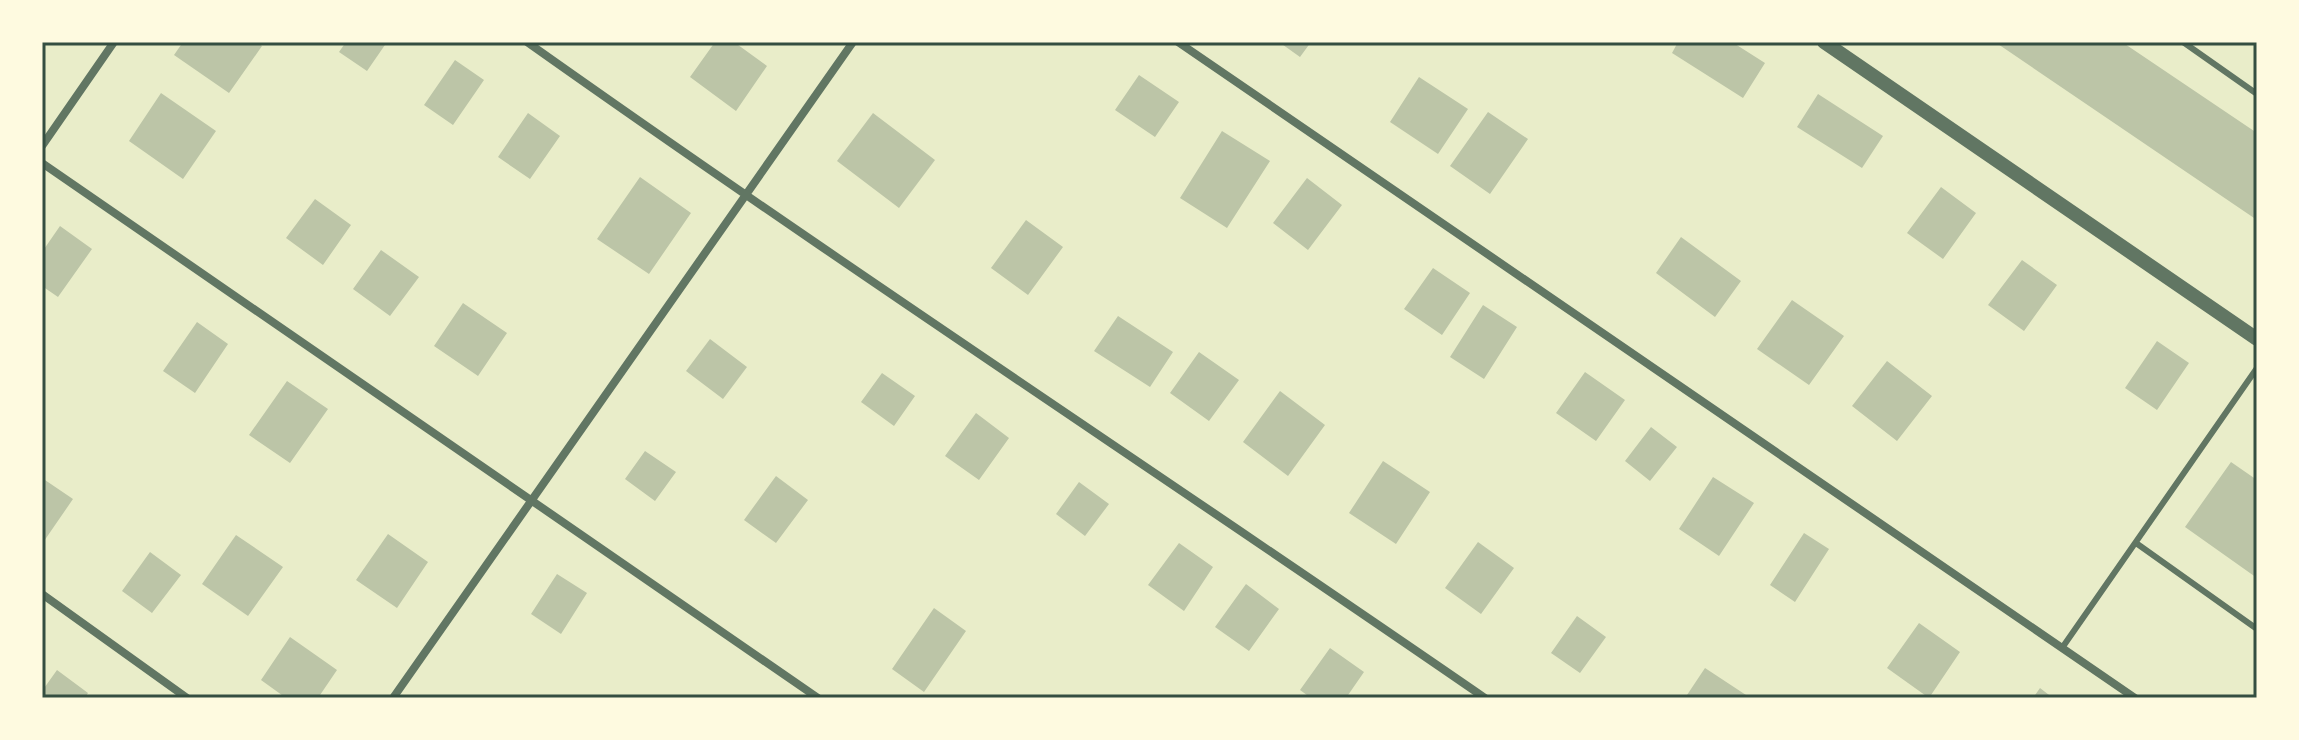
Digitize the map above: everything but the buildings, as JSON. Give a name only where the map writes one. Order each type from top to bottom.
[{"type":"street","points":[[42,146],[114,42]]},
{"type":"street","points":[[527,42],[744,196],[1203,503],[1485,698]]},
{"type":"street","points":[[393,698],[853,42]]},
{"type":"street","points":[[1178,42],[2135,698]]},
{"type":"street","points":[[1824,42],[2257,339]]},
{"type":"street","points":[[42,163],[818,698]]},
{"type":"street","points":[[42,594],[187,698]]},
{"type":"lane","points":[[2183,42],[2257,94]]},
{"type":"lane","points":[[2062,648],[2257,368]]},
{"type":"lane","points":[[2136,543],[2257,629]]}]
